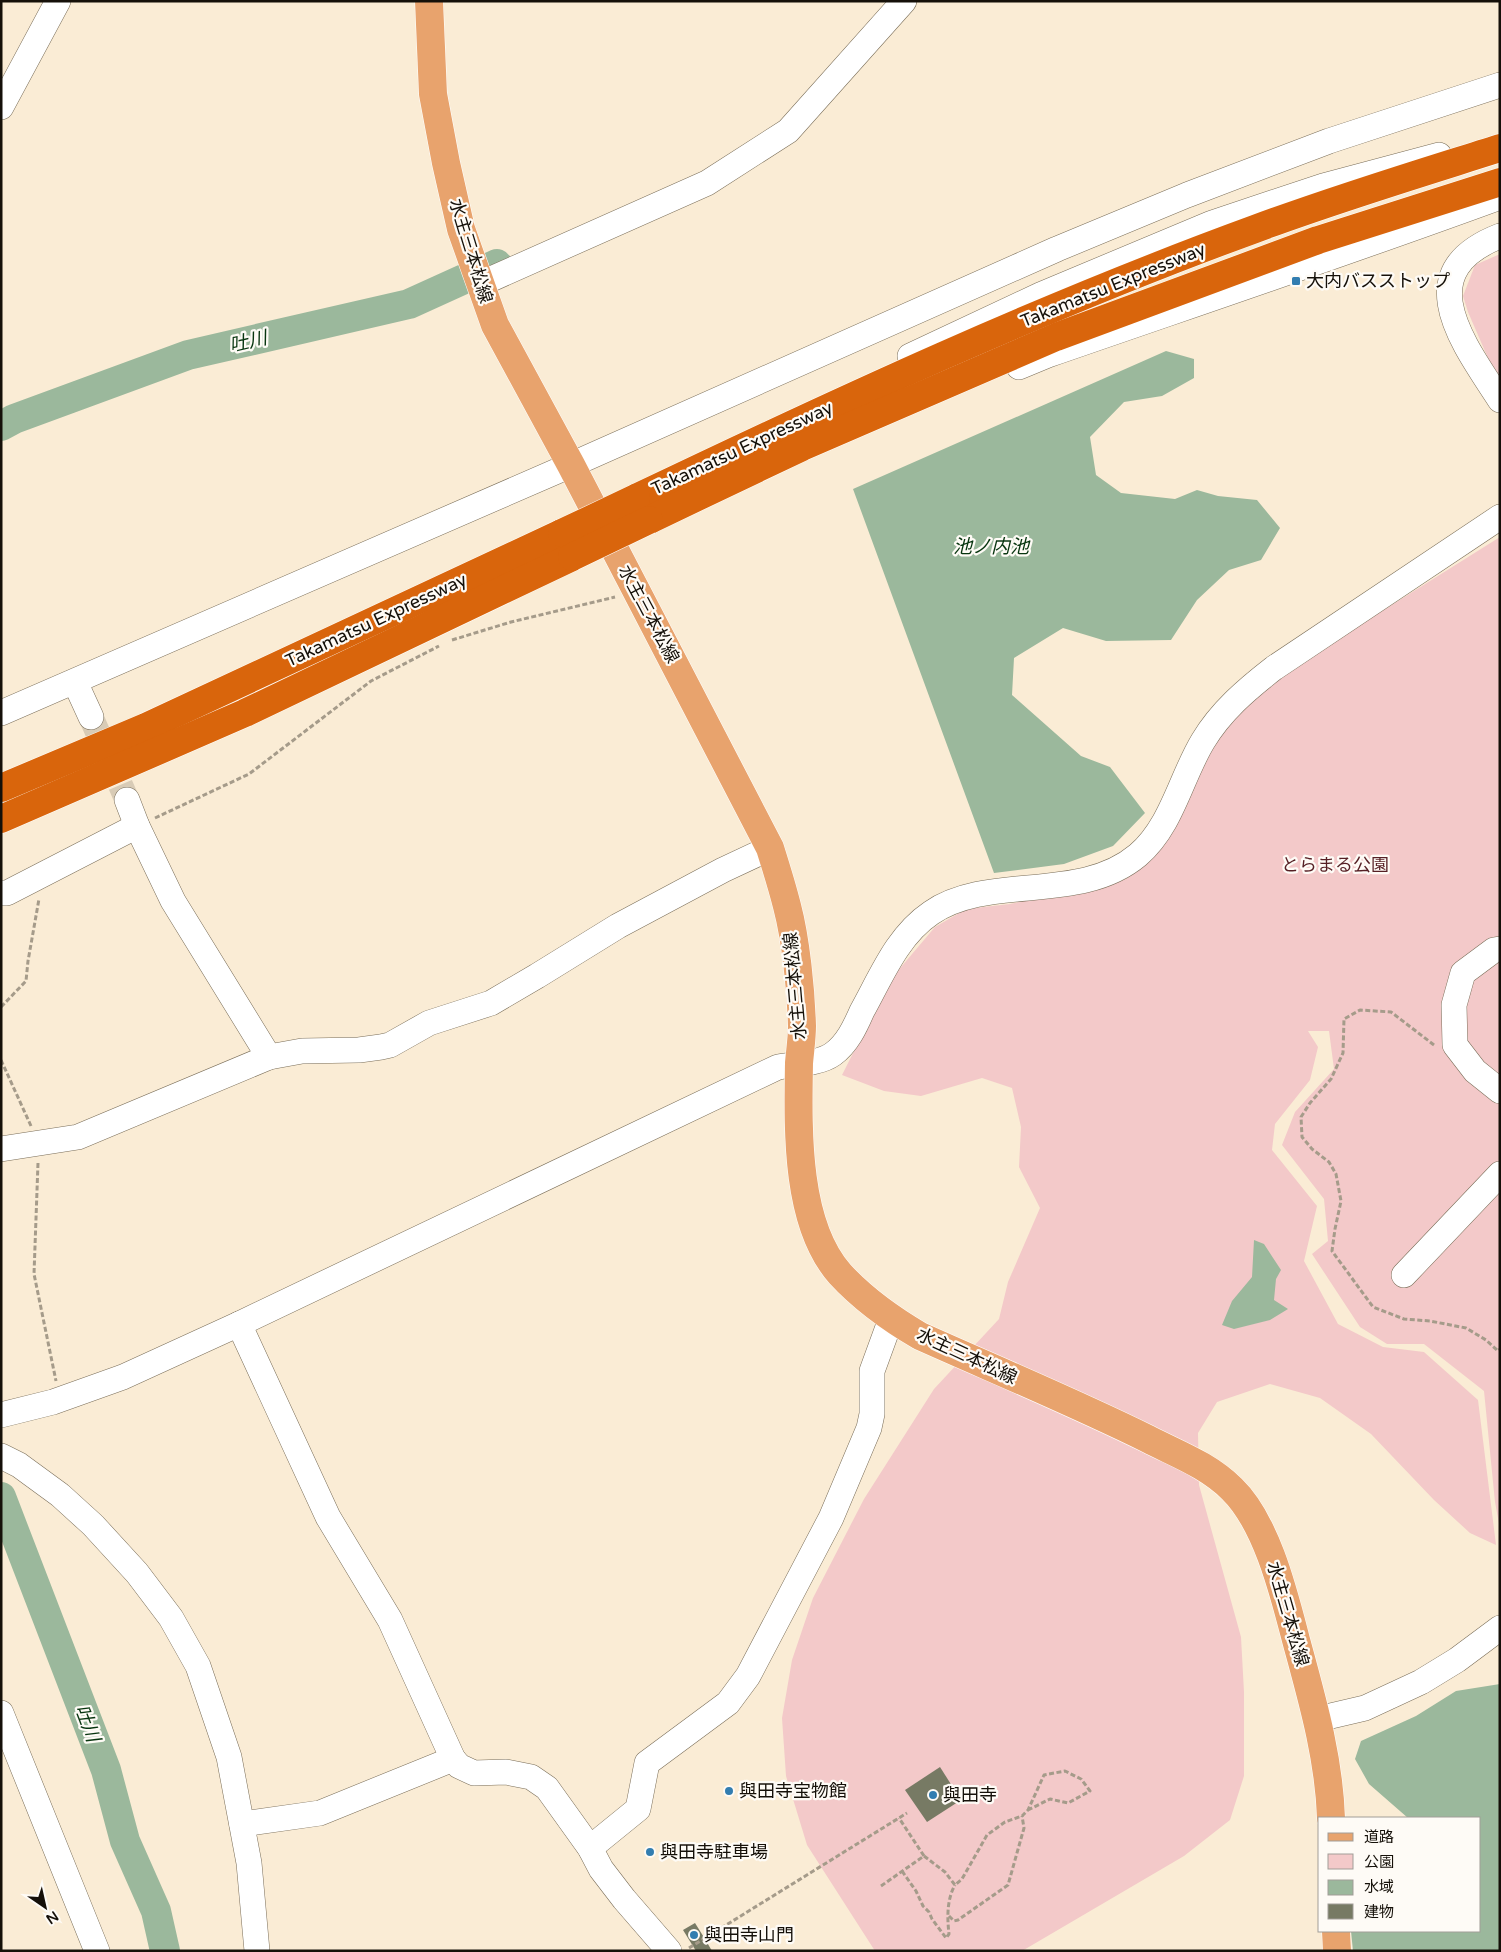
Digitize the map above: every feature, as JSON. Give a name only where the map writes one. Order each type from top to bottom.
[{"type":"highway","name":"Takamatsu Expressway","points":[[1,788],[567,545],[796,436],[1048,310],[1255,228],[1500,148]]},
{"type":"highway","name":"Takamatsu Expressway","points":[[796,436],[1318,240],[1500,182]]},
{"type":"highway","name":"Takamatsu Expressway","points":[[1,819],[245,713],[567,545]]},
{"type":"main road","name":"水主三本松線","points":[[429,1],[433,94],[461,229],[495,325],[571,465],[770,848],[788,908],[797,967],[802,1026],[800,1063],[802,1179],[812,1223],[821,1246],[839,1273],[891,1319],[920,1336],[1119,1424],[1205,1466],[1233,1490],[1251,1515],[1266,1543],[1280,1577],[1318,1719],[1332,1817]]},
{"type":"main road","points":[[1336,1932],[1337,1951]]},
{"type":"street","points":[[1,107],[58,1]]},
{"type":"street","points":[[480,284],[707,183],[788,131],[904,1]]},
{"type":"street","points":[[1,713],[571,465],[1058,249],[1187,195],[1329,141],[1500,85]]},
{"type":"street","points":[[796,436],[903,360],[1040,295],[1212,222],[1323,186],[1500,140]]},
{"type":"street","points":[[796,436],[929,405],[1048,355],[1341,255],[1500,198]]},
{"type":"street","points":[[1493,244],[1468,252],[1451,275],[1448,292],[1451,310],[1457,327],[1500,400]]},
{"type":"street","points":[[1,1415],[58,1400],[122,1378],[778,1067],[823,1060],[833,1054],[850,1036],[888,963],[901,943],[914,927],[932,912],[950,903],[970,897],[1056,886],[1089,879],[1112,870],[1137,856],[1147,847],[1164,822],[1189,766],[1204,739],[1223,713],[1245,692],[1274,668],[1500,517]]},
{"type":"street","points":[[75,682],[91,717]]},
{"type":"street","points":[[127,800],[137,826],[173,901],[269,1057]]},
{"type":"street","points":[[1,893],[7,892],[137,826]]},
{"type":"street","points":[[1,1149],[78,1137],[269,1057],[302,1051],[359,1050],[390,1044],[429,1023],[491,1003],[618,926],[723,870],[770,848]]},
{"type":"street","points":[[1500,949],[1494,950],[1463,973],[1454,1004],[1454,1045],[1475,1071],[1500,1091]]},
{"type":"street","points":[[1404,1276],[1500,1174]]},
{"type":"street","points":[[590,1848],[638,1809],[648,1763],[728,1703],[748,1676],[831,1518],[869,1428],[872,1414],[872,1371],[891,1319]]},
{"type":"street","points":[[239,1324],[328,1517],[390,1620],[453,1760],[459,1766],[474,1773],[506,1772],[531,1777],[547,1788],[590,1848],[601,1869],[668,1951]]},
{"type":"street","points":[[1,1456],[19,1465],[53,1490],[93,1524],[137,1573],[171,1618],[198,1666],[229,1757],[249,1863],[257,1951]]},
{"type":"street","points":[[1318,1719],[1365,1708],[1421,1682],[1457,1660],[1500,1628]]},
{"type":"street","points":[[1,1712],[97,1951]]},
{"type":"street","points":[[242,1824],[320,1813],[453,1760]]},
{"type":"path","points":[[452,640],[511,622],[637,591]]},
{"type":"path","points":[[137,826],[249,774],[371,681],[443,644]]},
{"type":"path","points":[[1,1007],[26,981],[43,874]]},
{"type":"path","points":[[1454,1045],[1441,1051],[1390,1012],[1360,1010],[1344,1019],[1343,1053],[1330,1079],[1301,1117],[1302,1137],[1312,1149],[1328,1162],[1336,1174],[1342,1201],[1332,1250],[1373,1307],[1404,1319],[1430,1321],[1466,1328],[1486,1340],[1498,1351],[1500,1349]]},
{"type":"path","points":[[1,1060],[40,1143],[34,1274],[58,1400]]},
{"type":"path","points":[[902,1871],[916,1891],[923,1906],[946,1938],[949,1934],[947,1923],[950,1894],[962,1879],[987,1835],[1006,1822],[1022,1816],[1028,1810],[1050,1799],[1068,1804],[1090,1792],[1081,1779],[1065,1771],[1044,1775],[1028,1810]]},
{"type":"path","points":[[684,1951],[907,1813]]},
{"type":"path","points":[[949,1916],[954,1920],[958,1920],[1008,1885],[1024,1828],[1022,1816]]},
{"type":"path","points":[[899,1818],[924,1856],[945,1872],[956,1885]]},
{"type":"path","points":[[881,1886],[924,1856]]},
{"type":"green space","points":[[1500,254],[1500,381],[1494,372],[1463,296],[1475,265]]},
{"type":"green space","name":"とらまる公園","points":[[1500,537],[1500,1529],[1495,1502],[1484,1391],[1424,1344],[1387,1344],[1360,1327],[1312,1254],[1328,1241],[1324,1199],[1282,1145],[1295,1112],[1334,1069],[1329,1031],[1308,1031],[1318,1047],[1310,1080],[1275,1124],[1272,1150],[1317,1206],[1304,1261],[1338,1324],[1383,1347],[1424,1352],[1478,1400],[1496,1545],[1470,1533],[1434,1500],[1371,1434],[1320,1398],[1270,1384],[1217,1402],[1198,1433],[1199,1485],[1241,1637],[1244,1692],[1244,1776],[1230,1820],[1184,1856],[1022,1951],[875,1951],[807,1845],[786,1776],[782,1718],[792,1660],[813,1598],[864,1499],[934,1389],[999,1319],[1008,1282],[1040,1208],[1019,1167],[1021,1127],[1012,1088],[982,1078],[921,1096],[884,1091],[842,1075],[890,980],[935,927],[966,909],[1010,904],[1126,879],[1164,843],[1208,754],[1243,705],[1320,650]]},
{"type":"water","name":"池ノ内池","points":[[1166,351],[1194,359],[1194,378],[1162,396],[1124,402],[1090,437],[1096,475],[1121,493],[1175,499],[1197,490],[1218,496],[1257,500],[1280,528],[1261,560],[1229,570],[1197,600],[1171,640],[1106,641],[1063,628],[1014,658],[1012,695],[1081,756],[1110,767],[1145,813],[1113,846],[1064,864],[994,873],[853,489]]},
{"type":"water","points":[[1254,1240],[1264,1244],[1281,1270],[1276,1279],[1274,1300],[1288,1309],[1270,1320],[1234,1329],[1222,1325],[1232,1301],[1252,1277]]},
{"type":"water","points":[[1500,1684],[1500,1951],[1353,1951],[1351,1932],[1481,1932],[1481,1817],[1407,1817],[1369,1784],[1355,1759],[1361,1741],[1416,1716],[1456,1691]]},
{"type":"building","name":"與田寺","points":[[940,1767],[961,1800],[927,1822],[905,1790]]},
{"type":"building","name":"與田寺山門","points":[[695,1923],[712,1951],[696,1951],[683,1930]]},
{"type":"waterway","name":"吐川","points":[[1,426],[14,419],[188,355],[409,304],[497,264]]},
{"type":"waterway","name":"吐川","points":[[1,1497],[106,1770],[125,1841],[156,1911],[165,1951]]},
{"type":"tunnel","points":[[91,717],[127,800]]},
{"type":"place","name":"大内バスストップ","points":[[1296,281]]},
{"type":"place","name":"與田寺宝物館","points":[[729,1791]]},
{"type":"place","name":"與田寺","points":[[933,1795]]},
{"type":"place","name":"與田寺駐車場","points":[[650,1852]]},
{"type":"place","name":"與田寺山門","points":[[694,1935]]}]
